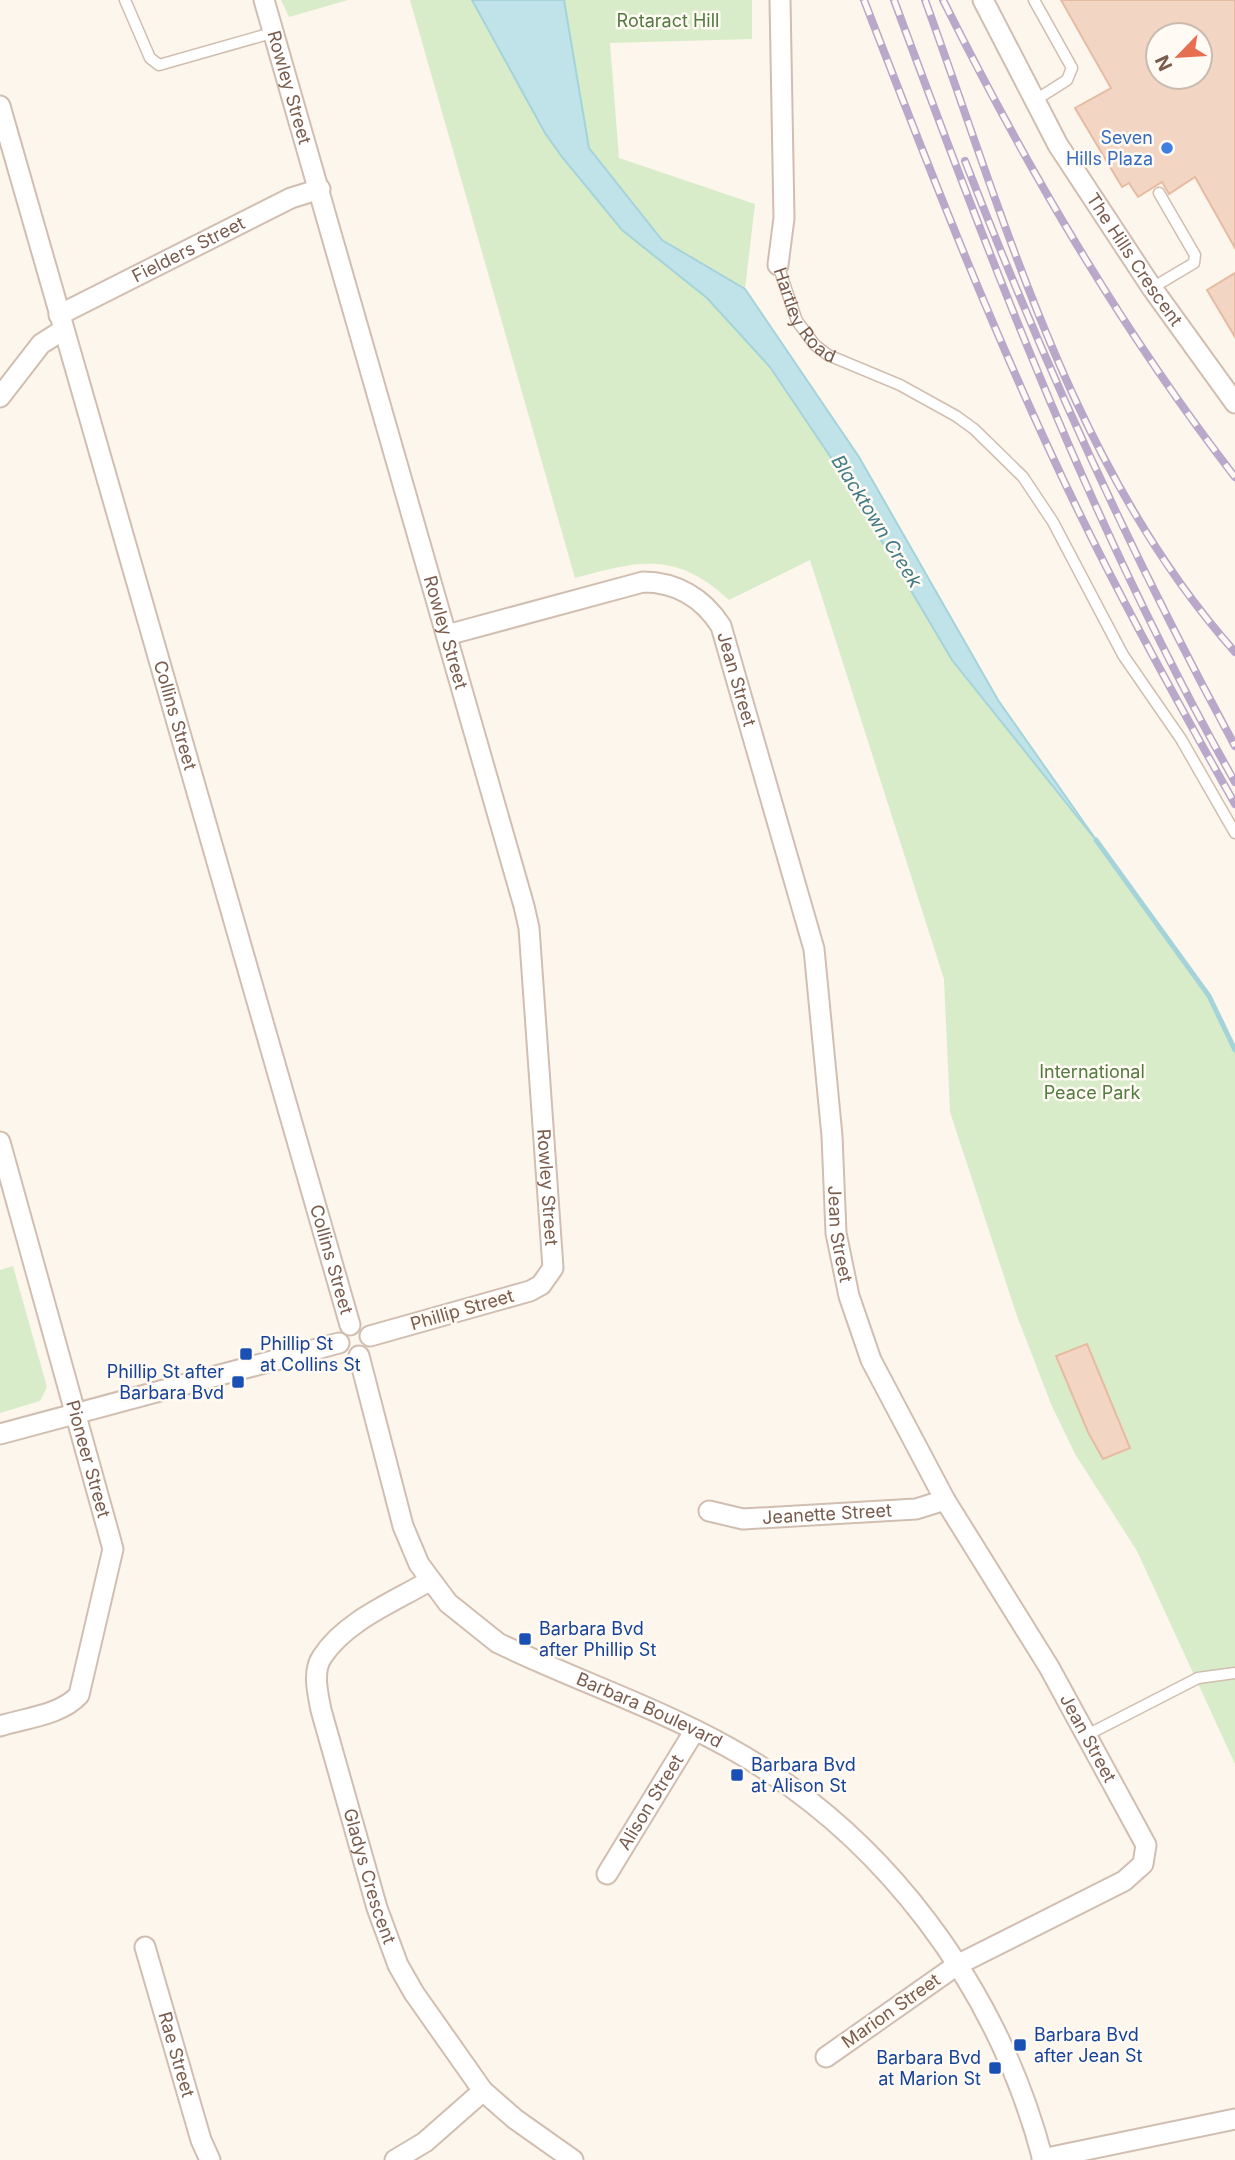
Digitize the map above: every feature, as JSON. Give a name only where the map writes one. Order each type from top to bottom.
[{"type":"street","name":"Rowley Street","points":[[264,0],[276,32],[529,928],[553,1250],[553,1268],[549,1276]]},
{"type":"street","name":"Hartley Road","points":[[778,265],[784,218],[780,0]]},
{"type":"street","name":"The Hills Crescent","points":[[983,0],[1034,102],[1065,156],[1153,288],[1235,403]]},
{"type":"street","name":"Collins Street","points":[[0,106],[350,1325]]},
{"type":"street","name":"Fielders Street","points":[[0,397],[61,323],[291,198],[320,189]]},
{"type":"street","name":"Jean Street","points":[[447,635],[643,582],[665,583],[684,591],[713,613],[721,626],[814,949],[832,1136],[836,1233],[849,1296],[872,1360],[945,1500],[1087,1735],[1146,1845],[1143,1864],[1124,1881],[957,1965]]},
{"type":"street","name":"Pioneer Street","points":[[0,1142],[78,1414],[113,1549],[83,1685],[71,1704],[0,1726]]},
{"type":"street","name":"Phillip Street","points":[[370,1336],[530,1291],[541,1285],[549,1276]]},
{"type":"street","points":[[350,1325],[360,1325],[370,1336],[368,1347],[359,1356],[346,1354],[339,1343],[342,1329],[350,1325]]},
{"type":"street","points":[[0,1434],[339,1343]]},
{"type":"street","name":"Barbara Boulevard","points":[[359,1356],[403,1526],[429,1581],[457,1611],[498,1643],[695,1730],[782,1780],[849,1833],[902,1889],[957,1965],[1003,2047],[1028,2109],[1043,2159]]},
{"type":"street","name":"Jeanette Street","points":[[709,1511],[743,1519],[916,1509],[945,1500]]},
{"type":"street","name":"Gladys Crescent","points":[[429,1581],[342,1634],[321,1658],[317,1688],[377,1908],[398,1965],[433,2023],[483,2091],[515,2119],[573,2160]]},
{"type":"street","name":"Alison Street","points":[[607,1874],[695,1730]]},
{"type":"street","name":"Rae Street","points":[[145,1947],[201,2140],[210,2160]]},
{"type":"street","name":"Marion Street","points":[[826,2057],[957,1965]]},
{"type":"street","points":[[395,2160],[425,2142],[483,2091]]},
{"type":"street","points":[[1043,2159],[1235,2119]]},
{"type":"lane","points":[[125,0],[150,58],[159,65],[276,32]]},
{"type":"lane","points":[[1034,0],[1072,68],[1067,80],[1034,102]]},
{"type":"lane","points":[[1153,288],[1187,269],[1194,263],[1195,255],[1159,193]]},
{"type":"lane","name":"Hartley Road","points":[[778,265],[797,321],[815,345],[828,355],[900,385],[956,416],[974,429],[1023,477],[1053,522],[1123,655],[1181,739],[1235,833]]},
{"type":"lane","points":[[1087,1735],[1198,1678],[1235,1673]]},
{"type":"green space","points":[[281,0],[348,0],[289,17]]},
{"type":"green space","name":"International Peace Park","points":[[410,0],[472,0],[622,230],[707,298],[770,367],[842,474],[952,660],[1099,844],[1209,996],[1235,1050],[1235,1764],[1137,1551],[1075,1454],[1051,1404],[1017,1316],[950,1112],[944,979],[810,560],[729,600],[692,573],[656,564],[619,567],[575,578]]},
{"type":"green space","name":"Rotaract Hill","points":[[564,0],[752,0],[752,39],[610,43],[619,158],[755,204],[745,289],[662,240],[589,148]]},
{"type":"green space","points":[[13,1266],[47,1387],[40,1401],[0,1413],[0,1270]]},
{"type":"water","points":[[472,0],[564,0],[589,148],[662,240],[745,289],[859,457],[998,700],[1099,844],[952,660],[842,474],[770,367],[707,298],[622,230],[562,157],[545,133]]},
{"type":"building","name":"Seven Hills Plaza","points":[[1061,0],[1235,0],[1235,248],[1195,177],[1169,194],[1162,182],[1138,197],[1129,183],[1122,187],[1075,108],[1111,88]]},
{"type":"building","points":[[1235,273],[1235,337],[1207,290]]},
{"type":"building","points":[[1087,1344],[1130,1448],[1103,1459],[1088,1432],[1056,1356]]},
{"type":"waterway","name":"Blacktown Creek","points":[[1096,840],[1209,996],[1235,1050]]},
{"type":"railway","points":[[864,0],[975,281],[1048,447],[1138,627],[1235,804]]},
{"type":"railway","points":[[894,0],[1008,299],[1091,496],[1136,593],[1235,782]]},
{"type":"railway","points":[[925,0],[1016,257],[1087,425],[1130,505],[1179,581],[1235,652]]},
{"type":"railway","points":[[943,0],[1008,124],[1077,246],[1153,363],[1235,477]]},
{"type":"railway","points":[[965,161],[1091,458],[1160,603],[1235,746]]},
{"type":"place","name":"Seven Hills Plaza","points":[[1167,148]]},
{"type":"place","name":"Phillip St at Collins St","points":[[246,1354]]},
{"type":"place","name":"Phillip St after Barbara Bvd","points":[[238,1382]]},
{"type":"place","name":"Barbara Bvd after Phillip St","points":[[525,1639]]},
{"type":"place","name":"Barbara Bvd at Alison St","points":[[737,1775]]},
{"type":"place","name":"Barbara Bvd after Jean St","points":[[1020,2045]]},
{"type":"place","name":"Barbara Bvd at Marion St","points":[[995,2068]]}]
